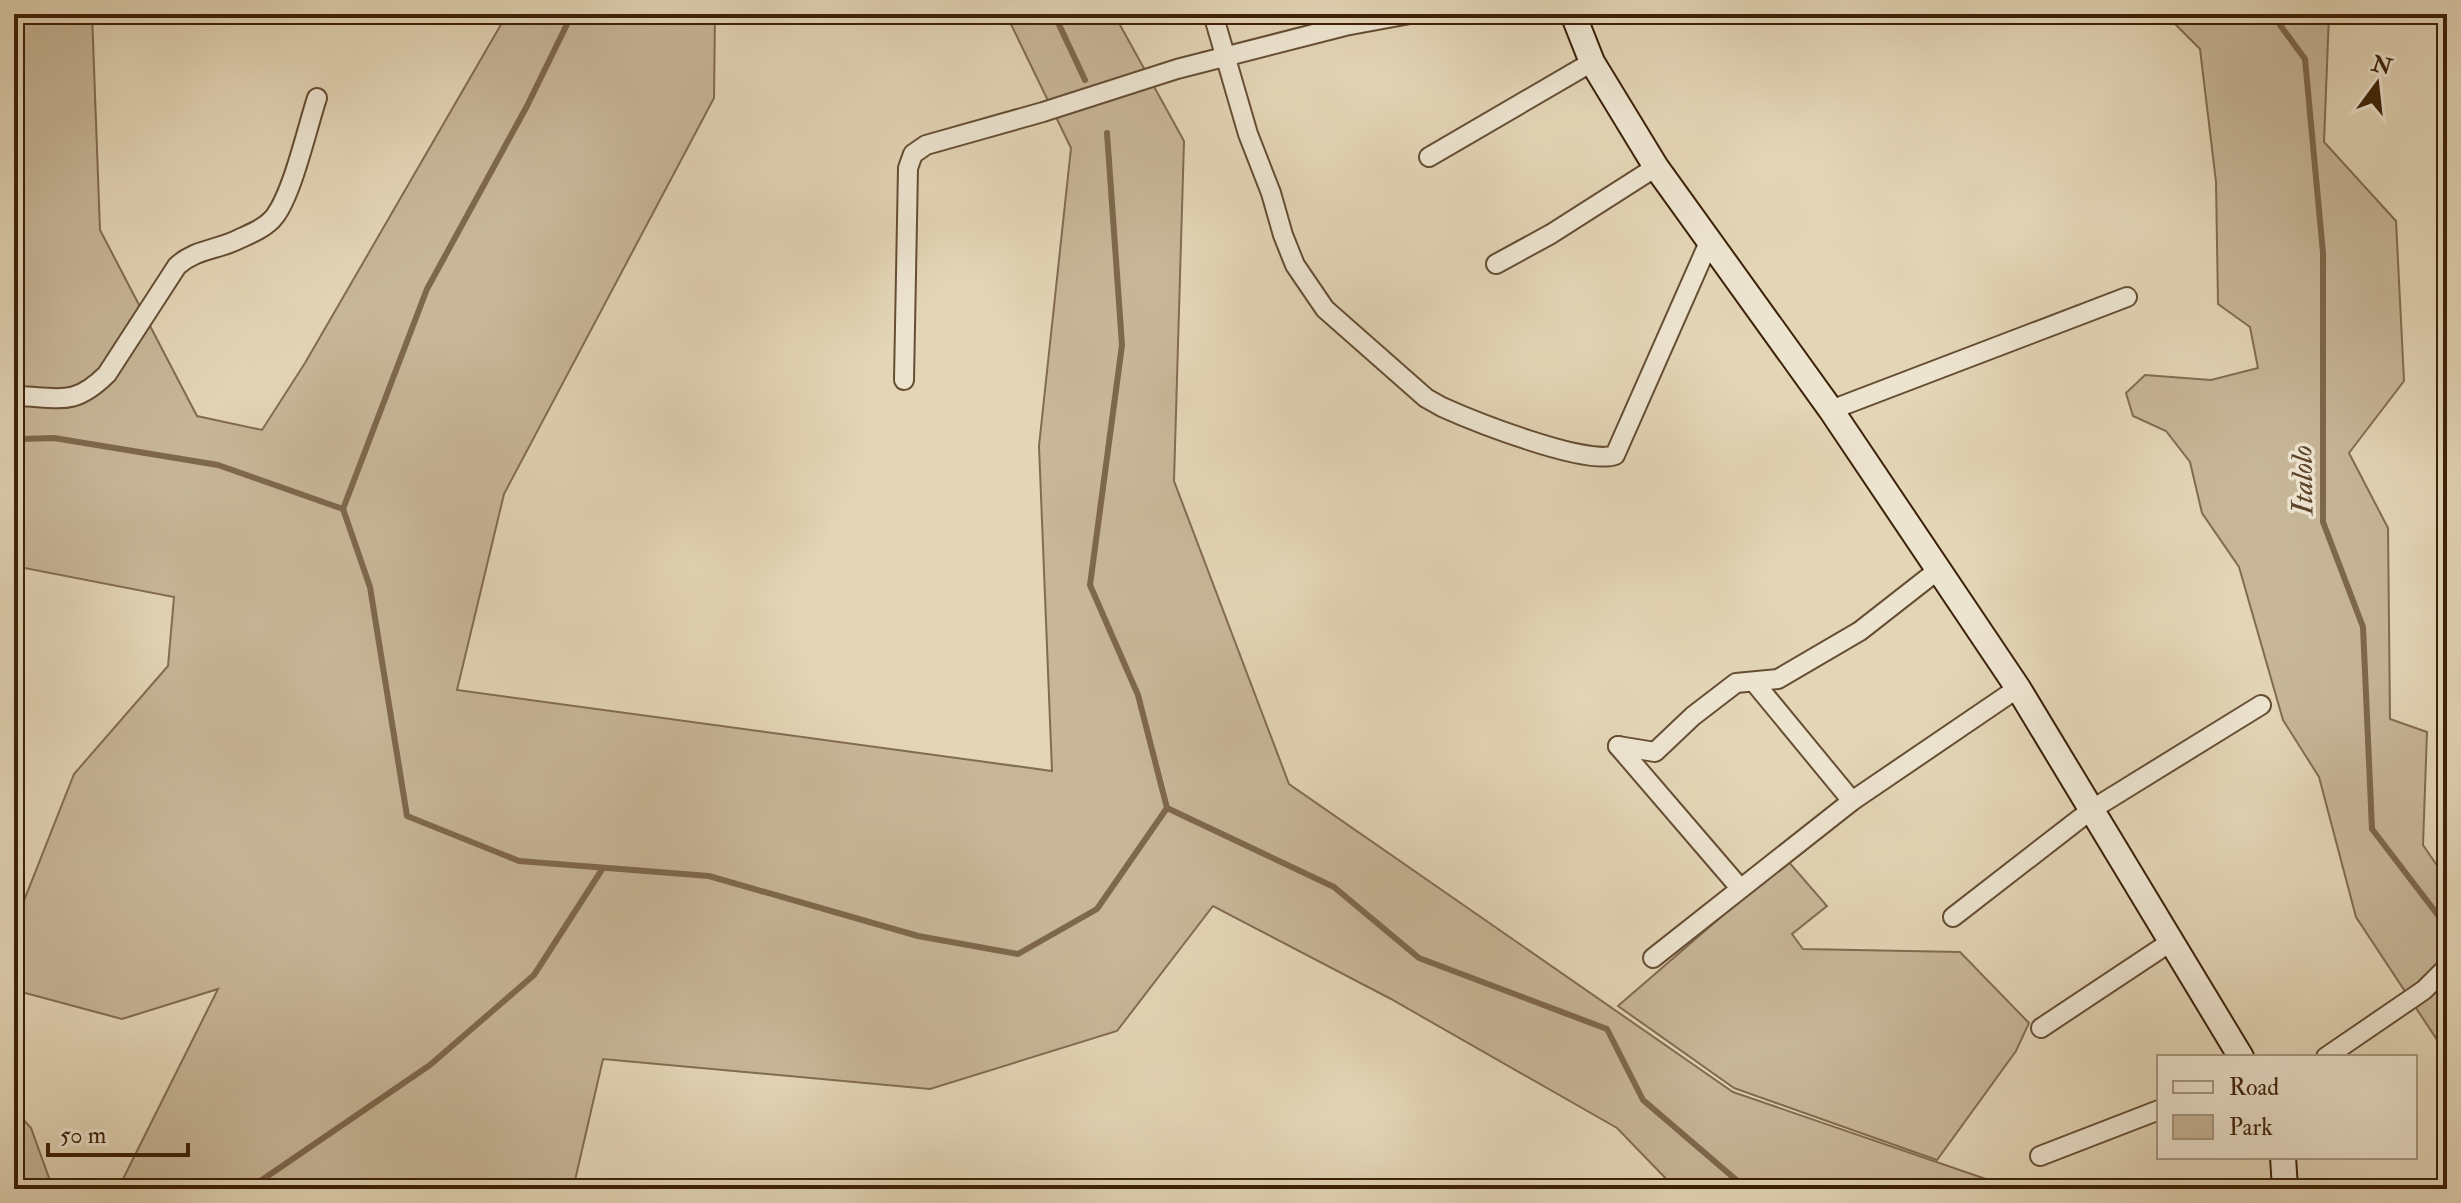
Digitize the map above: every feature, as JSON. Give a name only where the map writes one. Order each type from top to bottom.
[{"type":"street","points":[[1213,14],[1248,134],[1295,265],[1325,309],[1351,335],[1426,398],[1460,415],[1547,445],[1595,457],[1615,455],[1710,240]]},
{"type":"street","points":[[904,380],[908,168],[913,154],[926,145],[1344,20],[1410,14]]},
{"type":"street","points":[[1573,14],[1592,62],[1656,167],[1831,410],[2018,688],[2240,1055]]},
{"type":"street","points":[[1429,157],[1592,62]]},
{"type":"street","points":[[14,398],[82,395],[107,374],[177,266],[188,256],[228,245],[264,227],[275,216],[292,178],[317,98]]},
{"type":"street","points":[[1496,264],[1551,234],[1656,167]]},
{"type":"street","points":[[1831,410],[2127,297]]},
{"type":"street","points":[[1740,888],[1618,746],[1655,752],[1693,716],[1736,683],[1778,679],[1860,631],[1938,570]]},
{"type":"street","points":[[1754,682],[1852,801]]},
{"type":"street","points":[[1653,958],[1852,801],[2018,688]]},
{"type":"street","points":[[1953,917],[2091,810],[2261,705]]},
{"type":"street","points":[[2041,1028],[2172,941]]},
{"type":"street","points":[[2329,1055],[2424,990],[2447,967]]},
{"type":"street","points":[[2040,1156],[2157,1111]]},
{"type":"street","points":[[2283,1159],[2285,1189]]},
{"type":"green space","points":[[19,14],[92,14],[100,230],[197,416],[262,430],[305,363],[503,21],[503,14],[715,14],[714,98],[504,494],[457,690],[1052,771],[1039,446],[1071,148],[1006,14],[1114,14],[1184,141],[1174,481],[1289,784],[1733,1092],[2015,1189],[1676,1189],[1617,1128],[1391,999],[1213,906],[1117,1031],[930,1089],[603,1059],[573,1189],[118,1189],[218,989],[122,1019],[14,990],[14,926],[74,774],[168,666],[174,597],[14,566],[14,28]]},
{"type":"green space","points":[[2165,14],[2329,14],[2324,142],[2396,221],[2404,381],[2349,453],[2388,528],[2390,719],[2427,732],[2423,845],[2447,880],[2447,1055],[2356,917],[2319,777],[2283,720],[2239,567],[2202,513],[2190,462],[2166,431],[2133,416],[2126,393],[2145,375],[2211,380],[2258,368],[2250,327],[2218,304],[2216,182],[2200,49]]},
{"type":"green space","points":[[1787,860],[1827,906],[1792,934],[1803,949],[1960,952],[2029,1023],[2016,1051],[1937,1160],[1734,1088],[1618,1006]]},
{"type":"green space","points":[[14,1109],[31,1128],[53,1189],[14,1189]]},
{"type":"waterway","points":[[343,509],[427,289],[527,106],[572,14]]},
{"type":"waterway","points":[[1054,14],[1085,80]]},
{"type":"waterway","name":"Italolo","points":[[2284,14],[2280,25],[2305,59],[2323,253],[2323,522],[2363,627],[2372,829],[2444,923]]},
{"type":"waterway","points":[[1107,133],[1122,345],[1090,585],[1138,695],[1167,808]]},
{"type":"waterway","points":[[21,439],[54,438],[218,465],[343,509],[370,587],[407,816],[519,861],[709,876],[918,936],[1018,954],[1097,909],[1167,808],[1334,887],[1419,958],[1607,1029],[1643,1100],[1741,1184],[1760,1189]]},
{"type":"waterway","points":[[256,1184],[430,1065],[534,975],[603,868]]}]
